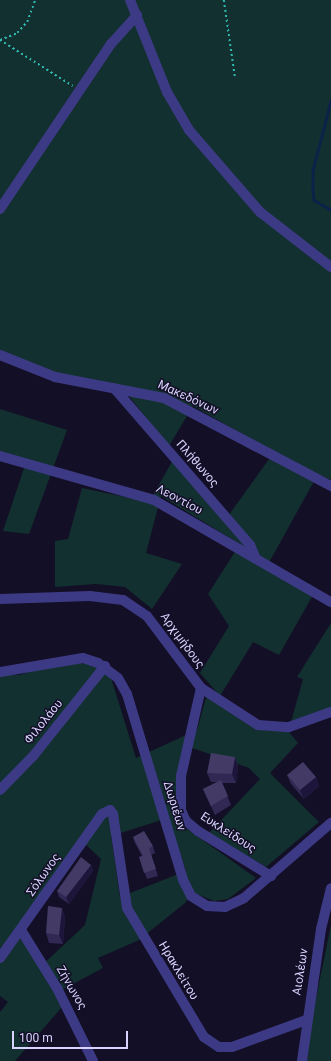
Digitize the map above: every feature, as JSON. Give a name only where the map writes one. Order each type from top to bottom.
[{"type":"street","points":[[130,0],[167,92],[189,130],[260,212],[331,267]]},
{"type":"street","points":[[0,209],[80,90],[136,15]]},
{"type":"street","name":"Μακεδόνων","points":[[0,355],[55,377],[164,398],[331,486]]},
{"type":"street","name":"Πλήθωνος","points":[[114,388],[250,545],[256,559]]},
{"type":"street","name":"Λεοντίου","points":[[0,456],[154,500],[331,602]]},
{"type":"street","name":"Αρχιμήδους","points":[[0,599],[99,596],[128,602],[147,616],[201,688],[258,725],[289,727],[331,712]]},
{"type":"street","name":"Δωριέων","points":[[0,672],[74,658],[90,660],[105,666],[118,678],[127,694],[188,892],[207,906],[225,907],[244,898],[331,823]]},
{"type":"street","name":"Φιλολάου","points":[[0,790],[34,755],[105,666]]},
{"type":"street","name":"Ευκλείδους","points":[[201,688],[181,776],[182,813],[198,831],[271,876]]},
{"type":"street","name":"Σόλωνος","points":[[0,958],[102,814],[110,810]]},
{"type":"street","name":"Ηρακλείτου","points":[[110,810],[113,814],[127,908],[204,1037],[219,1047],[232,1047],[306,1020]]},
{"type":"street","name":"Αιολέων","points":[[302,1061],[306,1020],[331,888]]},
{"type":"street","name":"Ζήνωνος","points":[[21,930],[57,988],[93,1061]]},
{"type":"path","points":[[0,40],[17,33],[27,22],[35,0]]},
{"type":"path","points":[[224,0],[235,76]]},
{"type":"path","points":[[0,40],[80,90]]},
{"type":"green space","points":[[0,0],[331,0],[331,480],[318,474],[266,568],[313,595],[279,655],[253,642],[220,696],[200,673],[229,626],[208,594],[240,544],[161,496],[146,553],[182,564],[152,609],[125,587],[96,584],[55,587],[55,541],[68,539],[82,488],[149,502],[173,460],[226,519],[274,452],[193,406],[169,446],[120,385],[59,374],[0,352]]},
{"type":"green space","points":[[0,409],[67,430],[29,534],[3,531],[27,459],[0,452]]},
{"type":"green space","points":[[331,623],[331,708],[291,722],[303,679],[297,677]]},
{"type":"green space","points":[[65,662],[91,664],[111,678],[136,758],[197,730],[207,694],[264,730],[289,732],[298,743],[270,773],[319,822],[266,867],[209,833],[260,779],[249,768],[184,745],[176,788],[183,826],[256,878],[228,899],[214,901],[192,892],[185,903],[139,940],[98,958],[103,968],[56,993],[63,1006],[15,1061],[0,1061],[0,1012],[8,1002],[0,996],[0,675],[19,675]],"holes":[[[168,818],[186,871],[120,897],[111,836]],[[81,840],[101,859],[85,925],[40,967],[15,931]]]},
{"type":"green space","points":[[331,925],[331,1061],[307,1061],[313,1013]]},
{"type":"building","points":[[211,753],[235,757],[232,774],[207,773]]},
{"type":"building","points":[[303,762],[316,777],[300,790],[287,775]]},
{"type":"building","points":[[221,780],[228,796],[211,806],[203,789]]},
{"type":"building","points":[[144,831],[153,846],[149,848],[156,869],[144,873],[139,857],[143,856],[133,837]]},
{"type":"building","points":[[81,857],[91,865],[66,897],[57,891]]},
{"type":"building","points":[[48,906],[62,908],[59,935],[46,933]]},
{"type":"waterway","points":[[331,101],[313,171],[314,200],[331,210]]}]
